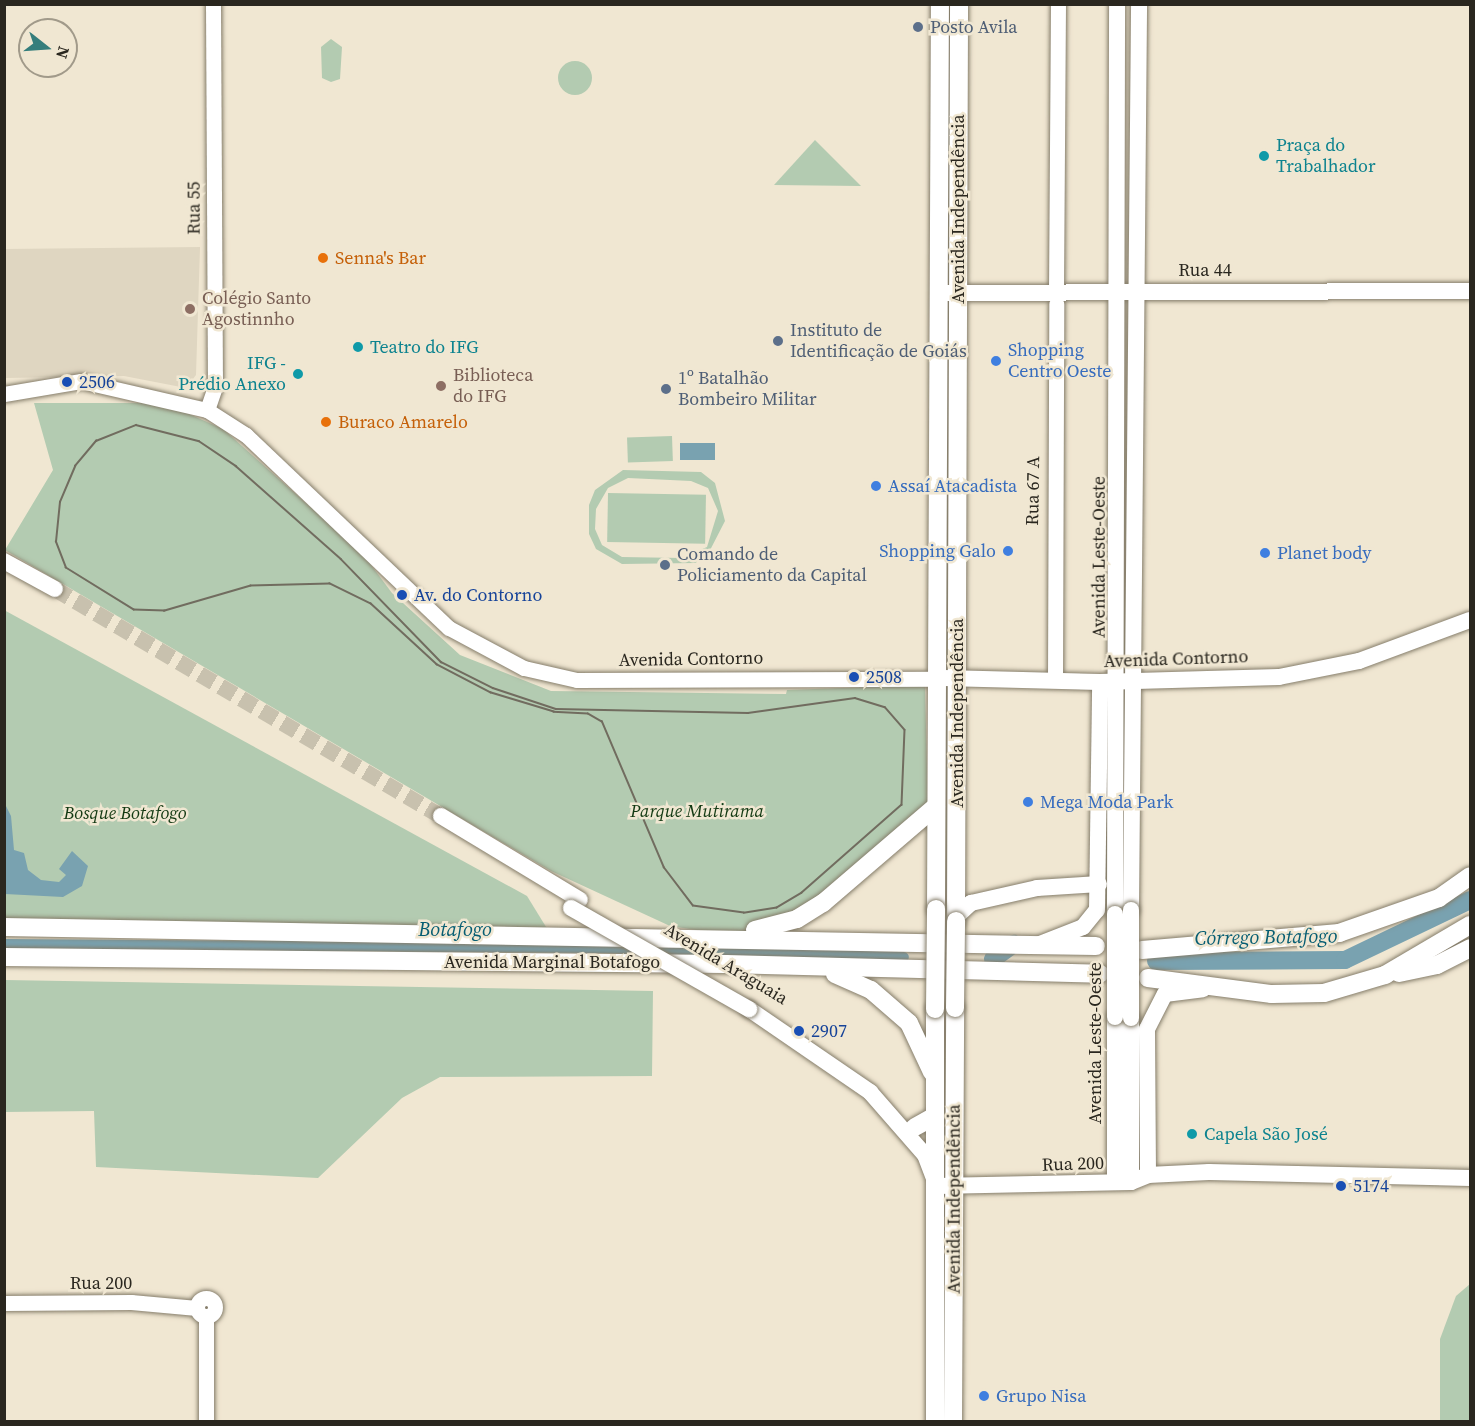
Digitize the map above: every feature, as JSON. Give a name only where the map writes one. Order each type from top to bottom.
[{"type":"main road","name":"Avenida Independência","points":[[935,1422],[954,1008],[959,678],[940,4]]},
{"type":"main road","name":"Avenida Independência","points":[[953,1422],[946,1186],[936,1161],[935,1009],[938,678],[948,293],[959,4]]},
{"type":"main road","name":"Avenida Leste-Oeste","points":[[1117,4],[1119,291],[1127,681],[1116,727],[1123,912]]},
{"type":"main road","name":"Avenida Leste-Oeste","points":[[1123,1182],[1123,912],[1127,681],[1140,289],[1139,4]]},
{"type":"main road","name":"Rua 44","points":[[948,293],[1056,297],[1140,289],[1470,291]]},
{"type":"main road","points":[[4,561],[52,594],[4,574]]},
{"type":"main road","name":"Avenida Contorno","points":[[938,678],[1100,682],[1279,677],[1359,661],[1470,620]]},
{"type":"main road","points":[[1037,945],[1083,927],[1097,910],[1101,754],[1100,682]]},
{"type":"main road","points":[[1101,754],[1116,727]]},
{"type":"main road","points":[[736,936],[797,919],[823,903],[936,806]]},
{"type":"main road","name":"Avenida Araguaia","points":[[438,820],[840,1059],[915,1127],[936,1161]]},
{"type":"main road","points":[[1142,950],[1339,933],[1439,898],[1470,876]]},
{"type":"main road","points":[[956,919],[971,903],[1037,888],[1099,884]]},
{"type":"main road","points":[[1385,975],[1470,925]]},
{"type":"main road","name":"Avenida Marginal Botafogo","points":[[4,927],[736,936],[1096,946]]},
{"type":"main road","points":[[1148,978],[1211,987],[1303,995],[1437,965],[1470,948]]},
{"type":"main road","name":"Avenida Marginal Botafogo","points":[[4,957],[726,963],[828,970],[1100,974]]},
{"type":"main road","points":[[828,970],[871,990],[909,1023],[935,1079]]},
{"type":"main road","points":[[1148,1175],[1147,1029],[1165,994],[1211,987]]},
{"type":"main road","name":"Avenida Araguaia","points":[[752,1005],[870,1092],[925,1155],[946,1186]]},
{"type":"main road","points":[[915,1127],[935,1116]]},
{"type":"main road","name":"Rua 200","points":[[946,1186],[1123,1182],[1148,1175],[1209,1172],[1470,1178]]},
{"type":"street","name":"Rua 55","points":[[207,410],[215,387],[213,4]]},
{"type":"street","name":"Rua 67 A","points":[[1054,680],[1051,514],[1056,297],[1058,4]]},
{"type":"street","name":"Avenida Contorno","points":[[4,394],[81,381],[207,410],[246,435],[449,628],[524,668],[577,680],[938,678]]},
{"type":"street","name":"Rua 200","points":[[4,1304],[130,1302],[202,1312],[207,1422]]},
{"type":"shaded area","points":[[200,247],[196,375],[186,388],[124,376],[5,378],[4,249]]},
{"type":"green space","points":[[331,39],[342,47],[340,79],[331,82],[322,78],[321,47]]},
{"type":"green space","points":[[575,61],[587,66],[592,78],[587,90],[575,95],[563,90],[558,78],[563,66]]},
{"type":"green space","points":[[815,140],[861,186],[774,185]]},
{"type":"green space","name":"Parque Mutirama","points":[[34,403],[164,403],[223,429],[362,553],[392,593],[460,655],[551,691],[786,694],[787,690],[925,685],[928,809],[797,919],[736,936],[670,926],[551,871],[5,550],[53,470]]},
{"type":"green space","points":[[672,436],[673,461],[628,463],[627,438]]},
{"type":"green space","points":[[623,470],[701,472],[715,483],[725,521],[706,558],[695,563],[622,564],[596,549],[589,534],[589,505],[595,490]],"holes":[[[628,478],[691,481],[708,488],[718,511],[707,547],[682,558],[622,557],[602,545],[595,529],[596,509],[608,488]]]},
{"type":"green space","points":[[608,493],[706,495],[705,544],[607,542]]},
{"type":"green space","name":"Bosque Botafogo","points":[[4,610],[527,896],[551,935],[5,928]]},
{"type":"green space","points":[[5,980],[653,991],[652,1076],[440,1077],[402,1098],[318,1178],[96,1167],[94,1111],[5,1112]]},
{"type":"green space","points":[[1470,1284],[1470,1421],[1440,1421],[1440,1339],[1456,1296]]},
{"type":"water","points":[[680,443],[715,443],[715,460],[680,460]]},
{"type":"water","points":[[5,804],[11,816],[14,850],[24,853],[28,870],[41,880],[59,882],[66,875],[59,869],[72,851],[88,866],[82,886],[63,897],[5,894]]},
{"type":"waterway","name":"Córrego Botafogo","points":[[1156,961],[1345,960],[1470,900]]},
{"type":"waterway","name":"Botafogo","points":[[4,944],[598,948],[904,957]]},
{"type":"waterway","points":[[993,959],[1014,944]]},
{"type":"tunnel","points":[[55,589],[441,816]]},
{"type":"tram line","points":[[136,425],[199,441],[236,466],[341,559],[441,662],[493,688],[556,709],[748,713],[855,698],[885,707],[905,730],[902,805],[802,893],[777,908],[744,913],[693,906],[664,868],[602,722],[588,714],[554,712],[491,693],[437,665],[371,604],[330,584],[251,586],[165,611],[134,610],[66,568],[56,542],[60,502],[75,466],[96,441],[136,425]]},
{"type":"place","name":"Posto Avila","points":[[918,27]]},
{"type":"place","name":"Praça do Trabalhador","points":[[1264,156]]},
{"type":"place","name":"Senna's Bar","points":[[323,258]]},
{"type":"place","name":"Colégio Santo Agostinnho","points":[[190,309]]},
{"type":"place","name":"Instituto de Identificação de Goiás","points":[[778,341]]},
{"type":"place","name":"Teatro do IFG","points":[[358,347]]},
{"type":"place","name":"Shopping Centro Oeste","points":[[996,361]]},
{"type":"place","name":"IFG - Prédio Anexo","points":[[298,374]]},
{"type":"place","name":"2506","points":[[67,382]]},
{"type":"place","name":"Biblioteca do IFG","points":[[441,386]]},
{"type":"place","name":"1º Batalhão Bombeiro Militar","points":[[666,389]]},
{"type":"place","name":"Buraco Amarelo","points":[[326,422]]},
{"type":"place","name":"Assaí Atacadista","points":[[876,486]]},
{"type":"place","name":"Shopping Galo","points":[[1008,551]]},
{"type":"place","name":"Planet body","points":[[1265,553]]},
{"type":"place","name":"Comando de Policiamento da Capital","points":[[665,565]]},
{"type":"place","name":"Av. do Contorno","points":[[402,595]]},
{"type":"place","name":"2508","points":[[854,677]]},
{"type":"place","name":"Mega Moda Park","points":[[1028,802]]},
{"type":"place","name":"2907","points":[[799,1031]]},
{"type":"place","name":"Capela São José","points":[[1192,1134]]},
{"type":"place","name":"5174","points":[[1341,1186]]},
{"type":"place","name":"Grupo Nisa","points":[[984,1396]]}]
